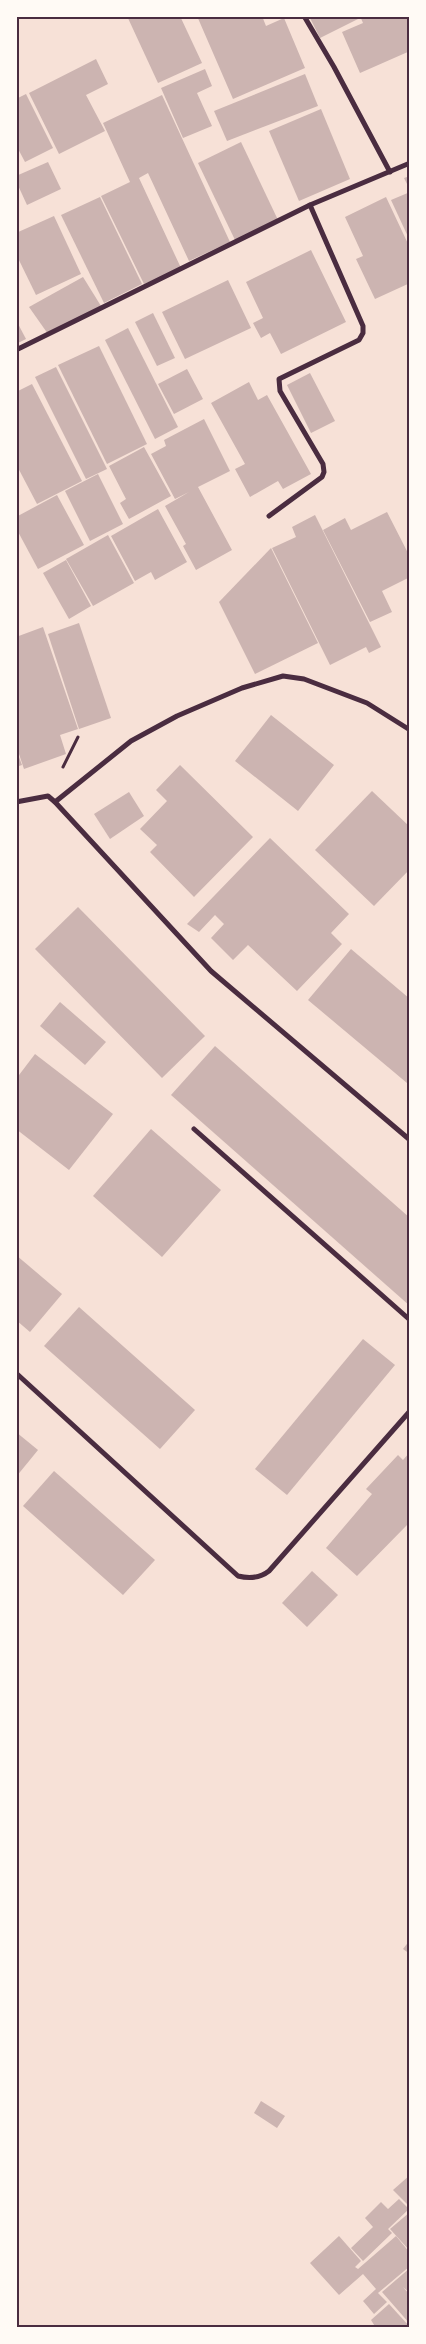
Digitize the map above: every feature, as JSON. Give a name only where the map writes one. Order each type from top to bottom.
[{"type":"street","points":[[304,16],[334,67],[390,172]]},
{"type":"street","points":[[16,350],[310,204],[410,162]]},
{"type":"street","points":[[269,516],[322,477],[324,472],[323,464],[280,391],[280,379],[359,340],[363,333],[363,326],[310,204]]},
{"type":"street","points":[[55,802],[132,741],[177,716],[242,688],[283,676],[304,678],[367,703],[410,730]]},
{"type":"street","points":[[16,802],[48,796],[55,802],[211,971],[410,1140]]},
{"type":"street","points":[[194,1130],[410,1320]]},
{"type":"street","points":[[16,1373],[238,1576],[246,1578],[262,1576],[269,1571],[410,1411]]},
{"type":"building","points":[[127,16],[180,16],[202,63],[158,83]]},
{"type":"building","points":[[197,16],[262,16],[266,26],[284,18],[305,68],[233,99]]},
{"type":"building","points":[[309,16],[357,16],[358,19],[320,38]]},
{"type":"building","points":[[360,16],[410,16],[410,51],[360,73],[342,32],[363,23]]},
{"type":"building","points":[[96,59],[108,84],[86,95],[105,131],[59,154],[29,93]]},
{"type":"building","points":[[205,69],[212,86],[197,93],[212,126],[183,138],[161,88]]},
{"type":"building","points":[[305,74],[318,106],[227,141],[214,111]]},
{"type":"building","points":[[26,94],[53,148],[25,162],[16,145],[16,99]]},
{"type":"building","points":[[162,95],[230,242],[189,261],[148,173],[139,178],[181,268],[144,284],[101,196],[130,182],[103,123]]},
{"type":"building","points":[[321,109],[350,179],[299,201],[269,131]]},
{"type":"building","points":[[241,142],[278,220],[235,240],[198,163]]},
{"type":"building","points":[[48,162],[61,189],[27,205],[16,181],[16,176]]},
{"type":"building","points":[[410,176],[410,190],[404,178]]},
{"type":"building","points":[[410,192],[410,241],[391,200]]},
{"type":"building","points":[[100,197],[142,284],[104,303],[61,215]]},
{"type":"building","points":[[386,197],[410,248],[410,283],[375,299],[356,259],[363,256],[345,217]]},
{"type":"building","points":[[54,216],[81,274],[36,295],[16,254],[16,233]]},
{"type":"building","points":[[311,250],[346,322],[281,354],[270,333],[261,338],[253,323],[263,318],[246,282]]},
{"type":"building","points":[[83,277],[101,306],[48,334],[29,307]]},
{"type":"building","points":[[228,280],[251,328],[185,359],[162,312]]},
{"type":"building","points":[[153,313],[175,358],[157,366],[135,322]]},
{"type":"building","points":[[16,320],[26,339],[16,344]]},
{"type":"building","points":[[128,328],[178,427],[155,439],[105,340]]},
{"type":"building","points":[[99,346],[147,444],[107,464],[58,365]]},
{"type":"building","points":[[56,367],[107,469],[86,479],[35,377]]},
{"type":"building","points":[[187,369],[203,399],[174,414],[158,384]]},
{"type":"building","points":[[310,373],[335,421],[311,433],[287,385]]},
{"type":"building","points":[[249,382],[258,400],[267,395],[311,474],[283,489],[278,481],[250,497],[235,469],[245,464],[211,403]]},
{"type":"building","points":[[32,384],[82,481],[37,504],[16,464],[16,392]]},
{"type":"building","points":[[204,419],[230,471],[198,487],[232,550],[196,570],[183,546],[186,544],[165,506],[189,492],[175,499],[151,454],[166,446],[164,440]]},
{"type":"building","points":[[144,447],[171,496],[129,519],[120,503],[126,499],[109,466]]},
{"type":"building","points":[[98,474],[123,524],[90,541],[65,491]]},
{"type":"building","points":[[57,495],[84,545],[38,569],[16,528],[16,517]]},
{"type":"building","points":[[158,509],[187,562],[155,580],[151,572],[135,581],[111,536]]},
{"type":"building","points":[[387,512],[410,557],[410,577],[382,591],[392,612],[370,622],[323,530],[345,518],[351,530]]},
{"type":"building","points":[[315,515],[381,647],[369,653],[366,647],[330,665],[272,548],[296,537],[292,527]]},
{"type":"building","points":[[108,535],[134,583],[93,606],[66,559]]},
{"type":"building","points":[[271,548],[318,643],[255,674],[219,602]]},
{"type":"building","points":[[66,560],[91,606],[69,619],[43,573]]},
{"type":"building","points":[[79,623],[111,718],[79,729],[48,634]]},
{"type":"building","points":[[43,627],[78,729],[60,735],[66,754],[24,769],[16,745],[16,637]]},
{"type":"building","points":[[271,715],[334,765],[298,811],[235,761]]},
{"type":"building","points":[[16,749],[22,765],[16,767]]},
{"type":"building","points":[[180,765],[253,837],[194,897],[150,852],[157,845],[140,829],[167,801],[156,790]]},
{"type":"building","points":[[372,791],[410,827],[410,869],[374,906],[315,850]]},
{"type":"building","points":[[129,792],[144,816],[110,839],[94,814]]},
{"type":"building","points":[[270,838],[349,914],[331,933],[342,944],[297,991],[248,945],[233,960],[211,938],[224,924],[215,915],[199,932],[187,924]]},
{"type":"building","points":[[78,907],[205,1036],[162,1078],[35,949]]},
{"type":"building","points":[[351,949],[410,999],[410,1079],[407,1083],[308,1000]]},
{"type":"building","points":[[60,1002],[106,1042],[85,1065],[40,1026]]},
{"type":"building","points":[[215,1046],[410,1218],[410,1306],[171,1095]]},
{"type":"building","points":[[35,1054],[113,1114],[69,1170],[16,1129],[16,1079]]},
{"type":"building","points":[[151,1129],[221,1190],[162,1257],[93,1196]]},
{"type":"building","points":[[16,1255],[62,1294],[30,1332],[16,1320]]},
{"type":"building","points":[[79,1307],[195,1410],[160,1449],[44,1346]]},
{"type":"building","points":[[363,1339],[395,1365],[287,1495],[255,1469]]},
{"type":"building","points":[[16,1432],[38,1450],[16,1477]]},
{"type":"building","points":[[410,1452],[410,1527],[407,1525],[357,1576],[326,1548],[372,1494],[366,1489],[398,1455],[403,1460]]},
{"type":"building","points":[[54,1471],[155,1560],[123,1595],[23,1506]]},
{"type":"building","points":[[312,1571],[338,1595],[307,1627],[282,1603]]},
{"type":"building","points":[[410,1940],[410,1954],[403,1949]]},
{"type":"building","points":[[261,2101],[285,2116],[277,2128],[254,2113]]},
{"type":"building","points":[[410,2175],[410,2207],[393,2190]]},
{"type":"building","points":[[399,2199],[409,2209],[388,2229],[392,2233],[363,2261],[351,2248],[373,2227],[365,2218],[381,2202],[388,2209]]},
{"type":"building","points":[[410,2212],[410,2251],[390,2229]]},
{"type":"building","points":[[339,2236],[361,2261],[355,2267],[358,2269],[396,2236],[410,2253],[410,2266],[378,2293],[387,2302],[374,2314],[363,2301],[376,2289],[363,2274],[339,2295],[310,2263]]},
{"type":"building","points":[[410,2268],[410,2293],[403,2287],[410,2295],[410,2324],[382,2292]]},
{"type":"building","points":[[389,2304],[410,2328],[376,2328],[371,2320]]}]
